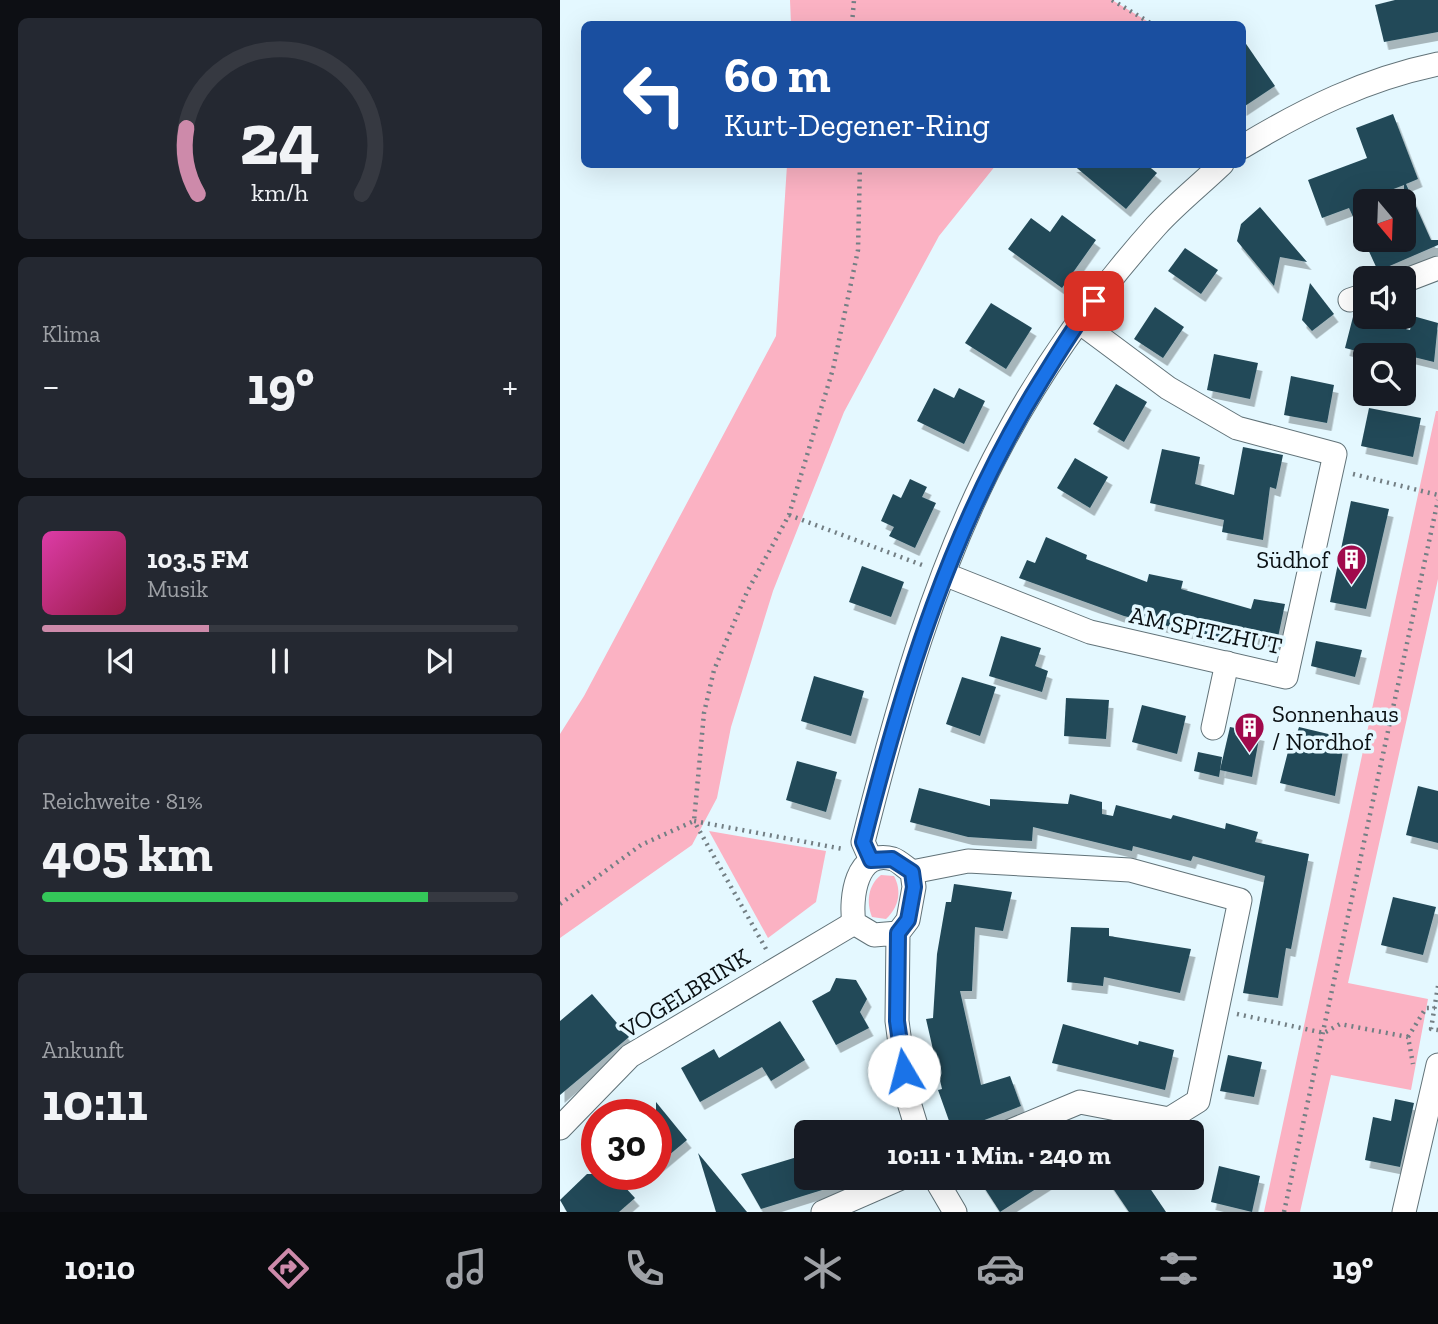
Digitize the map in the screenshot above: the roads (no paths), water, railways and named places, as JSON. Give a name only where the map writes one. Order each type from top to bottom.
[{"type":"street","points":[[1246,145],[1299,113],[1348,91],[1399,73],[1438,64]]},
{"type":"street","points":[[898,933],[874,936],[854,923],[851,907],[867,851],[894,719],[944,574],[1003,442],[1078,321],[1157,224],[1218,168]]},
{"type":"street","points":[[1416,276],[1438,268]]},
{"type":"street","name":"AM SPITZHUT","points":[[944,574],[1090,632],[1286,677],[1335,454],[1237,428],[1168,388],[1078,321]]},
{"type":"street","points":[[1213,728],[1227,663]]},
{"type":"street","points":[[867,851],[892,859],[912,872],[968,861],[1130,870],[1240,900],[1219,1011],[1198,1101],[1169,1119],[1080,1102],[1037,1120]]},
{"type":"street","points":[[912,872],[914,887],[908,920],[898,933],[897,1021],[907,1096],[914,1120]]},
{"type":"street","name":"VOGELBRINK","points":[[560,1128],[630,1056],[854,923]]},
{"type":"street","points":[[1404,1212],[1436,1071]]},
{"type":"street","points":[[823,1212],[873,1190]]},
{"type":"street","points":[[942,1190],[955,1212]]},
{"type":"place","name":"Südhof","points":[[1352,586]]},
{"type":"place","name":"Sonnenhaus / Nordhof","points":[[1249,754]]}]
